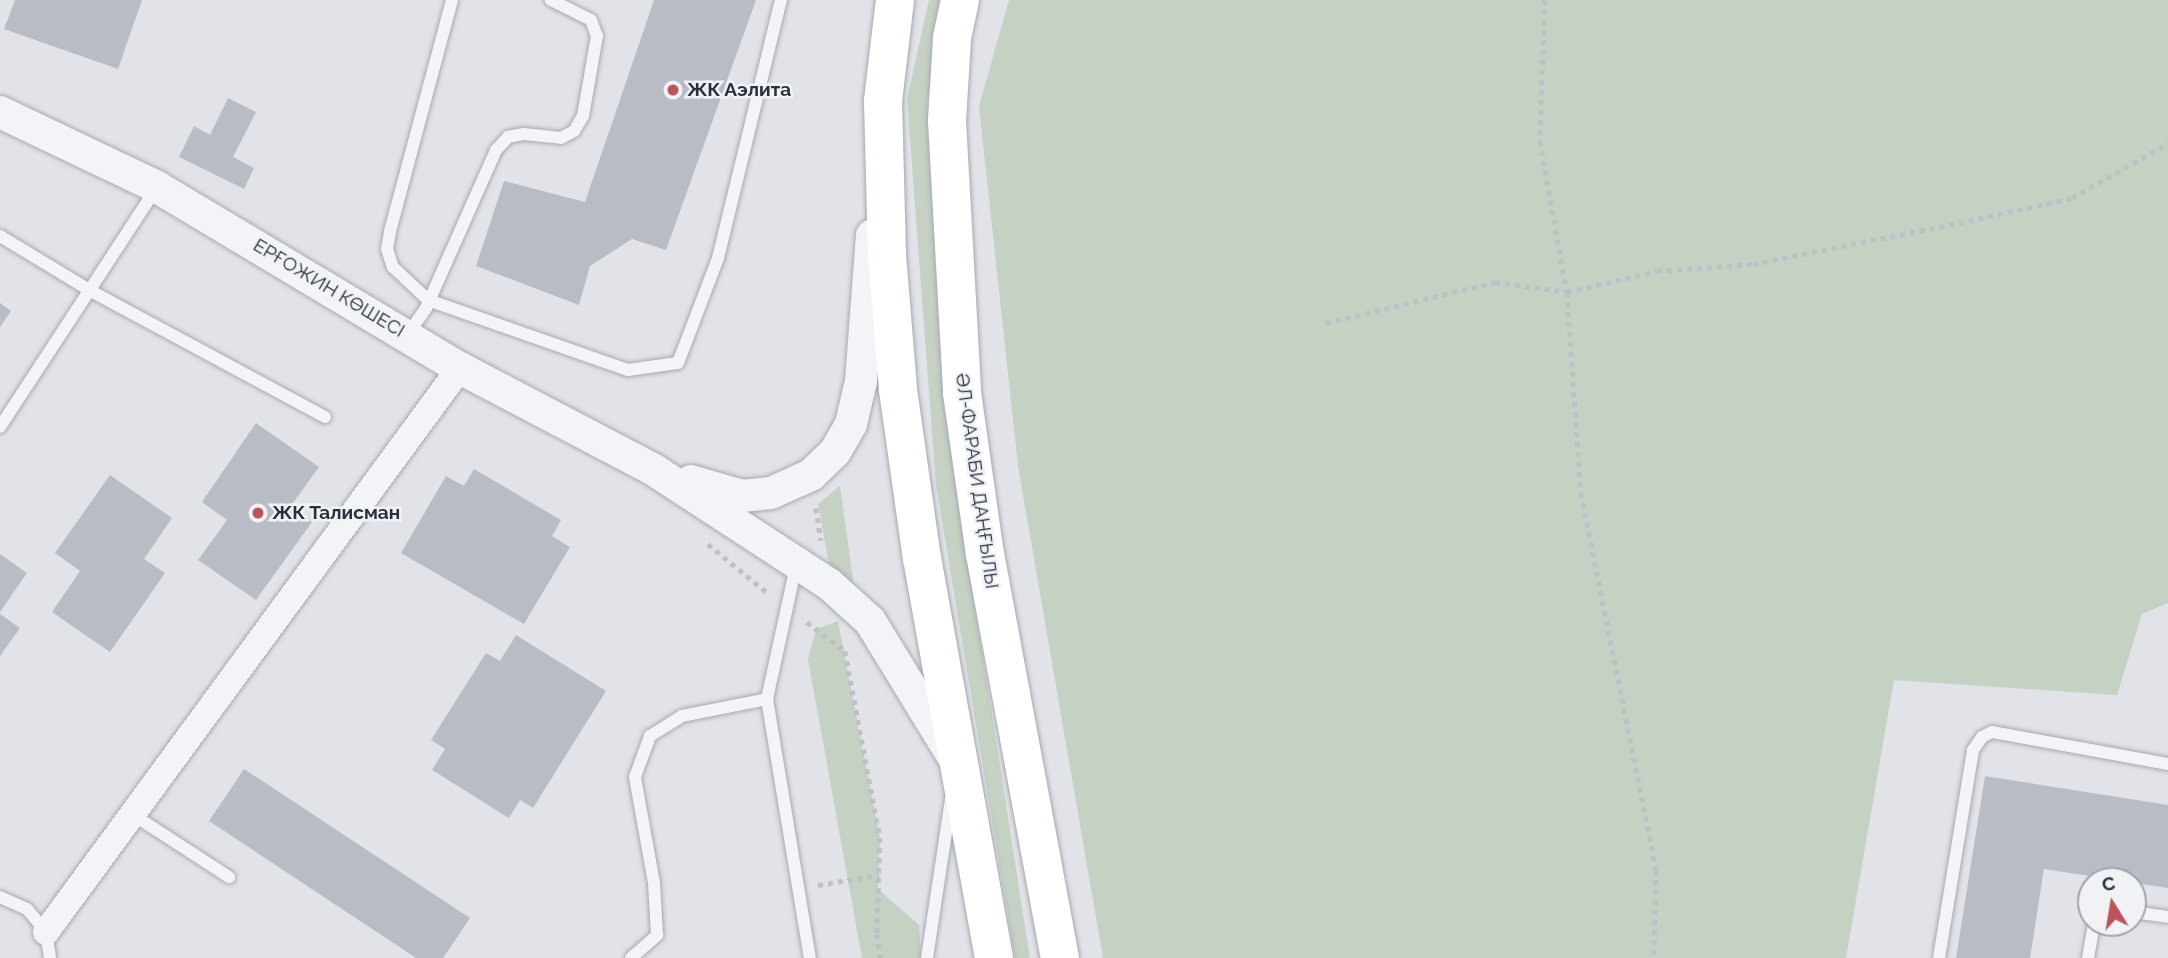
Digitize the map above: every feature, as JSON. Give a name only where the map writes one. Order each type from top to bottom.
[{"type":"main road","points":[[895,0],[883,101],[887,256],[898,390],[957,762],[994,958]]},
{"type":"main road","name":"ӘЛ-ФАРАБИ ДАҢҒЫЛЫ","points":[[960,0],[952,39],[947,121],[962,393],[985,554],[1060,958]]},
{"type":"street","name":"ЕРҒОЖИН КӨШЕСІ","points":[[654,470],[742,496],[771,493],[811,475],[835,452],[851,424],[861,382],[883,101]]},
{"type":"street","name":"ЕРҒОЖИН КӨШЕСІ","points":[[0,111],[157,187],[460,368],[654,470],[810,559],[870,621],[957,762]]},
{"type":"street","points":[[46,932],[460,368]]},
{"type":"lane","points":[[452,0],[387,248],[393,267],[428,300],[628,370],[678,363],[719,258],[781,0]]},
{"type":"lane","points":[[407,334],[428,300],[496,150],[508,137],[524,134],[561,138],[574,131],[583,116],[597,36],[591,20],[551,0]]},
{"type":"lane","points":[[0,426],[157,187]]},
{"type":"lane","points":[[0,236],[89,290],[324,417]]},
{"type":"lane","points":[[810,559],[787,608],[767,699],[810,958]]},
{"type":"lane","points":[[631,958],[657,935],[654,883],[635,777],[650,736],[682,716],[767,699]]},
{"type":"lane","points":[[1939,958],[1973,750],[1982,737],[1992,732],[2168,764]]},
{"type":"lane","points":[[927,958],[957,762]]},
{"type":"lane","points":[[132,814],[229,877]]},
{"type":"lane","points":[[0,897],[27,909],[46,932],[50,958]]},
{"type":"lane","points":[[2147,914],[2168,917]]},
{"type":"lane","points":[[2088,958],[2092,937]]},
{"type":"path","points":[[1545,0],[1540,141],[1567,292],[1581,494],[1656,870],[1654,958]]},
{"type":"path","points":[[1326,323],[1495,282],[1567,292],[1657,271],[1753,264],[2072,198],[2168,144]]},
{"type":"path","points":[[810,559],[816,505]]},
{"type":"path","points":[[699,532],[714,553],[845,651],[880,838],[881,958]]},
{"type":"path","points":[[817,886],[879,875]]},
{"type":"green space","points":[[929,0],[949,0],[927,101],[955,478],[1030,958],[1015,958],[936,485],[907,99]]},
{"type":"green space","points":[[1009,0],[2168,0],[2168,603],[2142,614],[2117,695],[1894,680],[1846,958],[1103,958],[1018,466],[979,106]]},
{"type":"green space","points":[[840,486],[856,601],[830,570],[818,504]]},
{"type":"green space","points":[[838,621],[880,838],[878,889],[919,925],[921,958],[862,958],[808,659],[816,629]]},
{"type":"building","points":[[15,0],[142,0],[118,69],[4,29]]},
{"type":"building","name":"ЖК Аэлита","points":[[654,0],[756,0],[666,250],[632,239],[590,266],[579,305],[476,266],[504,181],[585,202]]},
{"type":"building","points":[[228,98],[256,112],[233,157],[254,168],[244,189],[179,157],[194,126],[210,135]]},
{"type":"building","points":[[0,303],[11,311],[0,327]]},
{"type":"building","name":"ЖК Талисман","points":[[256,423],[319,467],[290,507],[312,522],[256,600],[198,560],[227,520],[202,502]]},
{"type":"building","points":[[474,469],[561,520],[552,536],[570,547],[524,624],[401,553],[446,476],[464,486]]},
{"type":"building","points":[[110,475],[172,518],[144,559],[165,573],[110,652],[52,612],[80,571],[55,553]]},
{"type":"building","points":[[0,554],[27,573],[0,612]]},
{"type":"building","points":[[0,614],[20,628],[0,656]]},
{"type":"building","points":[[516,635],[606,691],[533,808],[520,800],[509,818],[432,770],[445,749],[431,740],[486,653],[500,661]]},
{"type":"building","points":[[244,769],[470,918],[443,958],[416,958],[209,821]]},
{"type":"building","points":[[1985,776],[2168,805],[2168,888],[2147,885],[2147,867],[2077,867],[2077,874],[2044,869],[2030,958],[1956,958]]},
{"type":"place","name":"ЖК Аэлита","points":[[673,90]]},
{"type":"place","name":"ЖК Талисман","points":[[258,513]]}]
